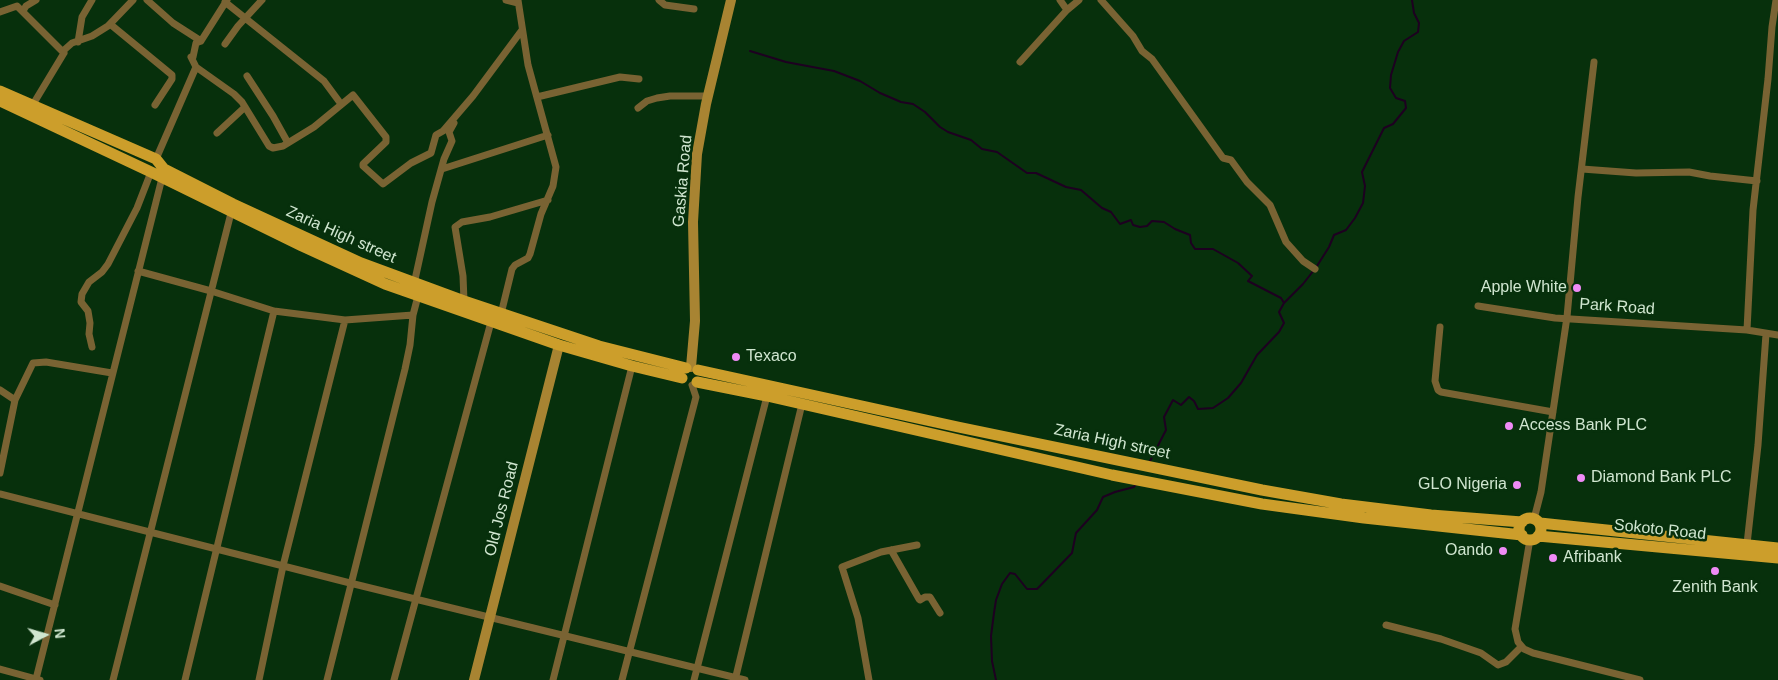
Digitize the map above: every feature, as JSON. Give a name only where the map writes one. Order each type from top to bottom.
[{"type":"main road","name":"Gaskia Road","points":[[691,375],[695,321],[695,183],[697,154],[708,96],[731,0]]},
{"type":"main road","name":"Zaria High street","points":[[0,91],[156,159],[164,169],[233,208],[355,271],[491,322],[559,345],[632,366],[691,375],[958,427],[1262,490],[1341,504],[1431,515],[1522,522]]},
{"type":"main road","name":"Zaria High street","points":[[0,101],[156,175],[361,263],[414,284],[501,314],[691,375],[767,396],[1176,488]]},
{"type":"main road","name":"Old Jos Road","points":[[474,680],[559,345]]},
{"type":"main road","name":"Sokoto Road","points":[[1176,488],[1262,504],[1364,518],[1530,537],[1778,558]]},
{"type":"main road","points":[[1528,518],[1537,521],[1541,530],[1530,537],[1520,528],[1522,522],[1528,518]]},
{"type":"main road","name":"Sokoto Road","points":[[1537,521],[1778,548]]},
{"type":"street","points":[[23,11],[26,6],[36,0]]},
{"type":"street","points":[[78,42],[82,16],[92,0]]},
{"type":"street","points":[[32,106],[64,53],[63,51],[72,43],[101,31],[133,0]]},
{"type":"street","points":[[147,0],[173,23],[201,42]]},
{"type":"street","points":[[225,44],[238,26],[262,0]]},
{"type":"street","points":[[501,314],[512,269],[528,258],[541,214],[553,186],[556,167],[528,65],[518,2],[506,0]]},
{"type":"street","points":[[659,0],[666,5],[694,9]]},
{"type":"street","points":[[1060,0],[1067,10]]},
{"type":"street","points":[[1020,62],[1067,10],[1079,0]]},
{"type":"street","points":[[1101,0],[1133,36],[1142,51],[1152,59],[1223,158],[1231,160],[1247,182],[1270,205],[1286,242],[1302,261],[1315,269]]},
{"type":"street","points":[[1747,330],[1753,210],[1776,0]]},
{"type":"street","points":[[341,104],[324,81],[226,1],[201,42],[196,43],[193,57],[191,57],[196,66],[234,94],[245,107],[269,146],[276,148],[288,143],[314,127],[353,95],[386,137],[386,142],[363,164],[383,184],[412,163],[431,153],[436,135],[443,131],[464,107],[522,30]]},
{"type":"street","points":[[0,12],[16,6],[64,53]]},
{"type":"street","points":[[110,24],[172,75],[172,79],[155,105]]},
{"type":"street","points":[[1478,306],[1556,318],[1567,317],[1594,62]]},
{"type":"street","points":[[156,159],[196,66]]},
{"type":"street","points":[[247,76],[288,143]]},
{"type":"street","points":[[537,98],[620,77],[639,79]]},
{"type":"street","points":[[638,108],[647,101],[657,98],[708,96]]},
{"type":"street","points":[[217,133],[245,107]]},
{"type":"street","points":[[414,284],[432,202],[452,141],[449,132],[464,107]]},
{"type":"street","points":[[442,169],[548,135]]},
{"type":"street","points":[[1582,169],[1636,174],[1689,172],[1757,181]]},
{"type":"street","points":[[0,669],[38,679],[77,513],[138,271],[156,175]]},
{"type":"street","points":[[92,347],[89,334],[88,311],[81,302],[82,294],[89,282],[105,269],[156,175]]},
{"type":"street","points":[[464,301],[463,276],[455,227],[462,222],[480,219],[548,200]]},
{"type":"street","points":[[113,680],[233,208]]},
{"type":"street","points":[[138,271],[274,311],[345,320],[413,315]]},
{"type":"street","points":[[327,680],[405,369],[413,315],[418,296]]},
{"type":"street","points":[[186,680],[274,311]]},
{"type":"street","name":"Park Road","points":[[1537,521],[1567,317],[1747,330],[1778,335]]},
{"type":"street","points":[[258,680],[284,566],[345,320]]},
{"type":"street","points":[[394,680],[491,322]]},
{"type":"street","points":[[1440,327],[1435,380],[1438,390],[1553,412]]},
{"type":"street","points":[[1746,544],[1758,435],[1766,334]]},
{"type":"street","points":[[0,473],[15,400],[33,362],[46,362],[112,372]]},
{"type":"street","points":[[553,680],[632,366]]},
{"type":"street","points":[[622,680],[696,397],[691,375]]},
{"type":"street","points":[[0,390],[15,400]]},
{"type":"street","points":[[694,680],[767,396]]},
{"type":"street","points":[[736,679],[802,404]]},
{"type":"street","points":[[0,494],[350,583],[745,680]]},
{"type":"street","points":[[1530,537],[1515,629],[1516,637],[1521,646],[1533,653],[1640,680]]},
{"type":"street","points":[[869,680],[858,618],[842,567],[881,552],[917,544]]},
{"type":"street","points":[[891,550],[919,599],[930,597],[940,613]]},
{"type":"street","points":[[0,586],[55,604]]},
{"type":"street","points":[[1386,625],[1441,639],[1481,653],[1498,665],[1506,662],[1521,646]]},
{"type":"waterway","points":[[1317,266],[1334,235],[1346,230],[1355,218],[1363,203],[1365,186],[1362,172],[1384,128],[1393,124],[1406,108],[1405,101],[1396,98],[1390,88],[1391,75],[1398,52],[1404,41],[1418,32],[1419,23],[1414,13],[1412,0]]},
{"type":"waterway","points":[[750,51],[786,62],[834,71],[860,81],[880,93],[901,102],[913,104],[948,132],[971,140],[982,149],[997,152],[1027,173],[1036,173],[1066,187],[1081,190],[1102,208],[1111,212],[1120,224],[1131,220],[1133,225],[1140,227],[1147,226],[1152,221],[1164,222],[1190,235],[1191,243],[1195,249],[1213,249],[1238,263],[1252,276],[1248,281],[1281,298],[1284,303]]},
{"type":"waterway","points":[[1149,463],[1166,430],[1164,417],[1173,400],[1181,405],[1189,397],[1194,401],[1198,409],[1213,408],[1228,398],[1241,383],[1257,355],[1279,332],[1284,323],[1279,312],[1284,303],[1314,270]]},
{"type":"waterway","points":[[996,680],[992,661],[991,636],[996,600],[1002,584],[1010,573],[1015,574],[1027,589],[1037,589],[1072,553],[1076,533],[1097,510],[1103,497],[1134,487],[1136,484]]},
{"type":"place","name":"Apple White","points":[[1577,288]]},
{"type":"place","name":"Texaco","points":[[736,357]]},
{"type":"place","name":"Access Bank PLC","points":[[1509,426]]},
{"type":"place","name":"Diamond Bank PLC","points":[[1581,478]]},
{"type":"place","name":"GLO Nigeria","points":[[1517,485]]},
{"type":"place","name":"Oando","points":[[1503,551]]},
{"type":"place","name":"Afribank","points":[[1553,558]]},
{"type":"place","name":"Zenith Bank","points":[[1715,571]]}]
